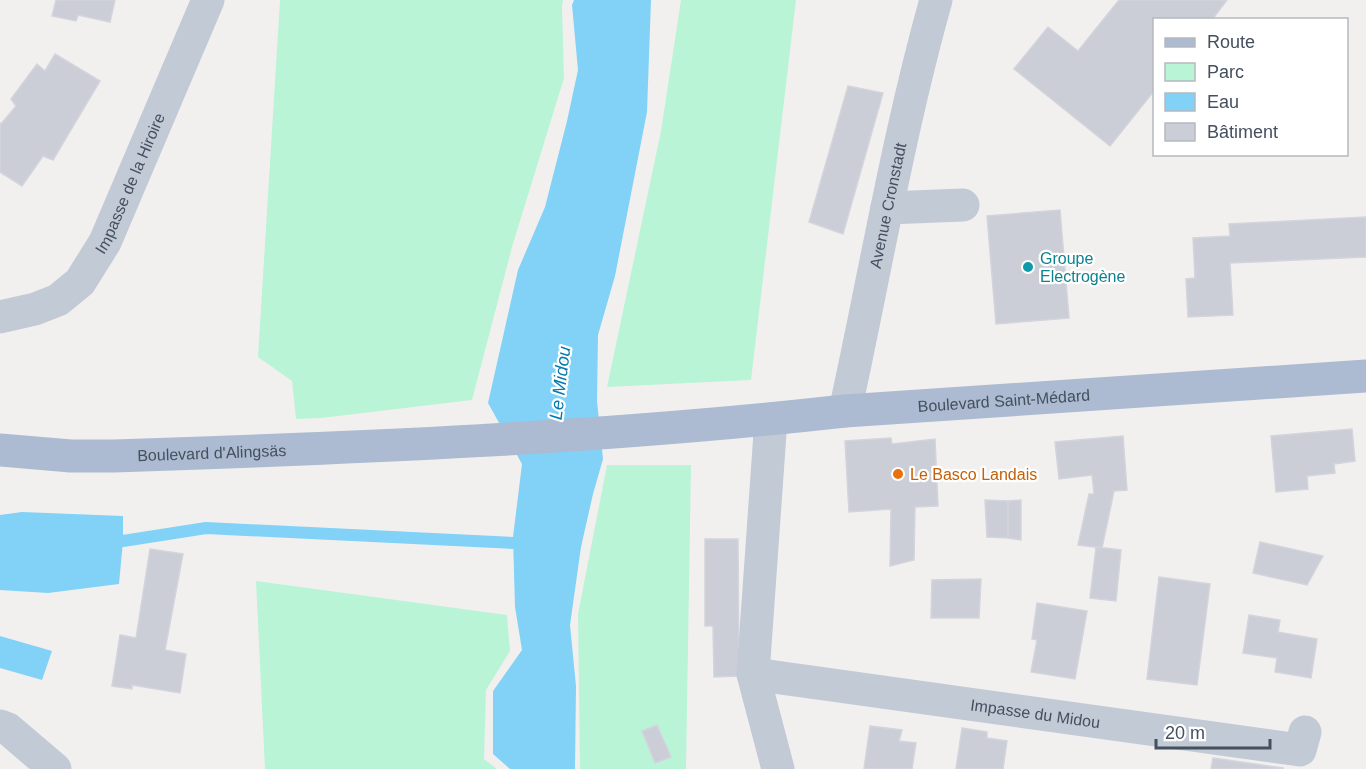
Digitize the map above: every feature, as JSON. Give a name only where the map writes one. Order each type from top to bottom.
[{"type":"main road","name":"Boulevard Saint-Médard","points":[[645,429],[845,411],[1366,376]]},
{"type":"main road","name":"Boulevard d'Alingsäs","points":[[0,450],[71,456],[114,456],[422,444],[645,429]]},
{"type":"street","name":"Impasse de la Hiroire","points":[[0,317],[35,309],[58,300],[80,282],[105,242],[208,0]]},
{"type":"street","name":"Avenue Cronstadt","points":[[845,411],[887,208],[936,0]]},
{"type":"street","points":[[923,48],[962,0]]},
{"type":"street","points":[[887,208],[963,205]]},
{"type":"street","points":[[771,419],[753,674],[778,769]]},
{"type":"street","name":"Impasse du Midou","points":[[753,674],[1299,750],[1305,732]]},
{"type":"street","points":[[0,726],[8,729],[56,769]]},
{"type":"green space","points":[[280,0],[563,0],[564,78],[512,247],[472,400],[296,419],[292,381],[258,357]]},
{"type":"green space","points":[[681,0],[796,0],[751,380],[607,387],[661,131]]},
{"type":"green space","points":[[607,465],[691,465],[686,769],[580,769],[578,614]]},
{"type":"green space","points":[[256,581],[507,615],[510,651],[486,690],[484,759],[497,769],[265,769]]},
{"type":"water","name":"Le Midou","points":[[574,0],[651,0],[647,112],[615,276],[598,335],[597,401],[603,459],[581,547],[570,625],[576,686],[575,769],[510,769],[493,754],[493,691],[522,650],[515,607],[513,537],[522,464],[488,403],[518,270],[545,207],[578,70],[572,5]]},
{"type":"water","points":[[22,512],[123,516],[119,584],[48,593],[0,590],[0,515]]},
{"type":"water","points":[[0,636],[52,651],[42,680],[0,668]]},
{"type":"building","points":[[56,0],[115,0],[110,22],[78,15],[76,21],[52,16]]},
{"type":"building","points":[[1119,0],[1227,0],[1214,18],[1153,18],[1153,92],[1110,146],[1014,69],[1048,27],[1078,51]]},
{"type":"building","points":[[55,54],[100,81],[53,160],[43,156],[22,186],[0,172],[0,123],[16,106],[11,99],[37,64],[45,71]]},
{"type":"building","points":[[848,86],[883,93],[843,234],[809,222]]},
{"type":"building","name":"Groupe Electrogène","points":[[1060,210],[1069,318],[996,324],[987,216]]},
{"type":"building","points":[[1366,217],[1366,257],[1230,263],[1233,315],[1188,317],[1186,279],[1195,278],[1193,238],[1230,236],[1229,224]]},
{"type":"building","points":[[1352,429],[1355,461],[1334,464],[1335,473],[1307,476],[1308,489],[1276,492],[1271,436]]},
{"type":"building","points":[[1123,436],[1127,490],[1114,491],[1102,548],[1078,545],[1089,494],[1094,494],[1092,475],[1059,479],[1055,442]]},
{"type":"building","points":[[891,438],[892,444],[935,439],[938,506],[915,507],[914,560],[890,566],[891,509],[849,512],[845,441]]},
{"type":"building","points":[[985,500],[1008,501],[1008,538],[987,537]]},
{"type":"building","points":[[1021,500],[1021,540],[1008,538],[1008,501]]},
{"type":"building","points":[[705,539],[738,539],[739,676],[714,677],[713,626],[705,626]]},
{"type":"building","points":[[1260,542],[1323,556],[1307,585],[1253,573]]},
{"type":"building","points":[[1096,547],[1121,550],[1116,601],[1090,598]]},
{"type":"building","points":[[150,549],[183,554],[165,650],[186,654],[180,693],[132,685],[132,689],[112,686],[120,635],[136,638]]},
{"type":"building","points":[[1159,577],[1210,584],[1197,685],[1147,679]]},
{"type":"building","points":[[981,579],[979,618],[931,618],[932,580]]},
{"type":"building","points":[[1037,603],[1087,611],[1075,679],[1031,672],[1037,640],[1032,639]]},
{"type":"building","points":[[1249,615],[1280,620],[1278,632],[1317,639],[1311,678],[1275,672],[1277,658],[1243,653]]},
{"type":"building","points":[[657,725],[671,757],[655,763],[642,731]]},
{"type":"building","points":[[870,726],[902,730],[899,741],[916,743],[912,769],[864,769]]},
{"type":"building","points":[[962,728],[987,732],[987,738],[1007,741],[1003,769],[956,769]]},
{"type":"building","points":[[1213,758],[1283,768],[1283,769],[1211,769]]},
{"type":"waterway","points":[[123,541],[206,528],[513,543]]},
{"type":"place","name":"Groupe Electrogène","points":[[1028,267]]},
{"type":"place","name":"Le Basco Landais","points":[[898,474]]}]
